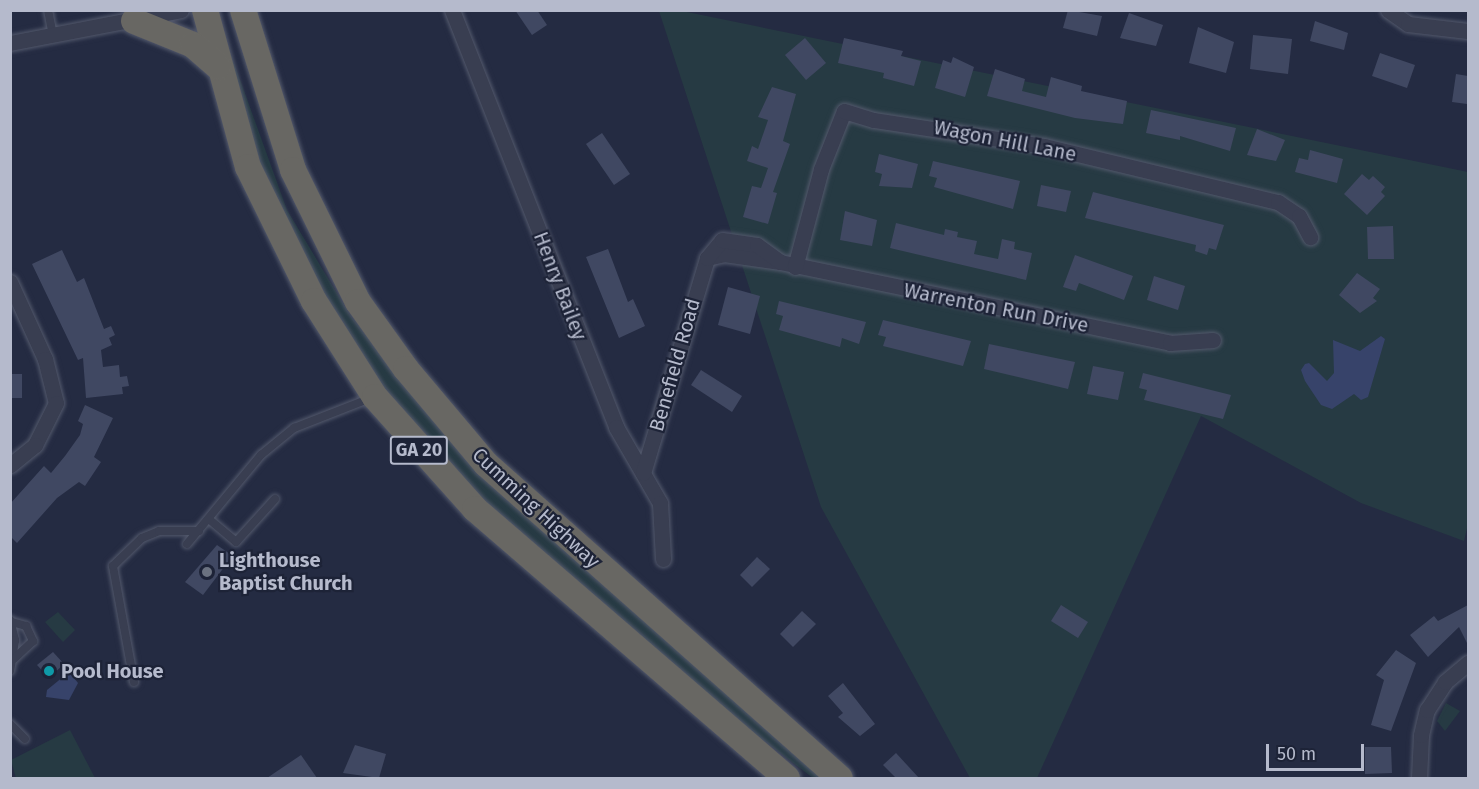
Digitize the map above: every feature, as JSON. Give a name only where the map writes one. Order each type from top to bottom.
[{"type":"highway","name":"Cumming Highway","points":[[205,10],[218,67],[248,167],[283,244],[343,351],[375,397],[475,509],[647,662],[787,778]]},
{"type":"highway","name":"Cumming Highway","points":[[243,10],[293,170],[358,302],[406,369],[486,464],[840,778]]},
{"type":"highway","points":[[131,16],[193,45],[218,67]]},
{"type":"street","points":[[10,43],[131,16],[182,10]]},
{"type":"street","name":"Henry Bailey","points":[[452,10],[616,427],[660,503],[663,558]]},
{"type":"street","points":[[1388,10],[1408,24],[1468,31]]},
{"type":"street","name":"Wagon Hill Lane","points":[[795,267],[821,169],[844,111],[874,120],[1044,146],[1278,202],[1299,216],[1311,237]]},
{"type":"street","name":"Warrenton Run Drive","points":[[707,258],[754,251],[795,267],[1170,343],[1213,340]]},
{"type":"street","name":"Benefield Road","points":[[644,473],[707,258]]},
{"type":"street","points":[[10,282],[45,359],[56,403],[35,445],[10,465]]},
{"type":"street","points":[[1419,778],[1420,735],[1427,710],[1445,682],[1468,663]]},
{"type":"lane","points":[[48,10],[53,35]]},
{"type":"lane","points":[[187,544],[210,520],[261,454],[294,428],[375,397]]},
{"type":"lane","points":[[210,520],[236,542],[275,499]]},
{"type":"lane","points":[[134,682],[113,567],[142,538],[159,531],[199,531]]},
{"type":"lane","points":[[10,671],[14,659],[11,621],[26,626],[33,641],[14,659]]},
{"type":"lane","points":[[10,724],[25,739]]},
{"type":"shaded area","points":[[659,11],[682,11],[1468,172],[1468,524],[1464,541],[1361,503],[1201,416],[1037,778],[970,778],[821,507]]},
{"type":"shaded area","points":[[229,49],[287,210],[350,315],[411,393],[823,778],[813,778],[656,659],[438,460],[338,327],[261,171]]},
{"type":"shaded area","points":[[58,612],[75,630],[63,642],[45,622]]},
{"type":"shaded area","points":[[1446,703],[1460,711],[1445,731],[1437,721]]},
{"type":"shaded area","points":[[70,730],[95,778],[16,778],[11,760]]},
{"type":"water","points":[[1381,336],[1385,339],[1368,397],[1361,400],[1354,394],[1332,409],[1321,405],[1305,381],[1301,370],[1305,364],[1309,363],[1327,381],[1334,373],[1333,340],[1360,351]]},
{"type":"water","points":[[69,672],[78,683],[69,700],[46,697],[47,690]]},
{"type":"building","points":[[515,10],[537,10],[547,25],[532,35]]},
{"type":"building","points":[[1068,10],[1102,16],[1097,36],[1063,28]]},
{"type":"building","points":[[1129,13],[1163,25],[1156,46],[1120,38]]},
{"type":"building","points":[[1315,21],[1348,33],[1344,50],[1310,41]]},
{"type":"building","points":[[1198,27],[1234,42],[1226,73],[1189,63]]},
{"type":"building","points":[[1253,35],[1292,39],[1288,74],[1250,69]]},
{"type":"building","points":[[805,38],[826,63],[806,80],[785,55]]},
{"type":"building","points":[[844,38],[903,51],[901,56],[921,61],[914,86],[883,78],[884,73],[838,63]]},
{"type":"building","points":[[1380,53],[1415,65],[1407,88],[1372,76]]},
{"type":"building","points":[[953,57],[974,67],[965,97],[935,88],[943,60],[951,63]]},
{"type":"building","points":[[995,69],[1025,79],[1022,91],[1046,97],[1051,77],[1082,86],[1081,91],[1127,101],[1123,124],[1075,118],[987,96]]},
{"type":"building","points":[[1456,74],[1468,76],[1467,104],[1452,102]]},
{"type":"building","points":[[772,87],[796,94],[783,141],[790,144],[773,192],[777,193],[768,224],[743,217],[752,186],[761,188],[768,168],[747,161],[752,146],[758,149],[768,120],[758,117]]},
{"type":"building","points":[[1151,110],[1236,128],[1230,151],[1180,136],[1180,140],[1146,133]]},
{"type":"building","points":[[1257,129],[1285,140],[1276,161],[1247,155]]},
{"type":"building","points":[[602,133],[630,174],[614,185],[586,144]]},
{"type":"building","points":[[1310,150],[1343,159],[1337,183],[1295,172],[1299,158],[1308,160]]},
{"type":"building","points":[[879,154],[918,164],[912,188],[879,186],[882,174],[875,172]]},
{"type":"building","points":[[933,161],[1020,181],[1013,209],[934,187],[937,178],[929,176]]},
{"type":"building","points":[[1362,174],[1369,180],[1373,176],[1385,187],[1381,192],[1385,196],[1367,215],[1344,194]]},
{"type":"building","points":[[1041,185],[1071,191],[1066,212],[1037,206]]},
{"type":"building","points":[[1093,192],[1224,225],[1216,250],[1209,248],[1207,255],[1195,251],[1196,245],[1085,218]]},
{"type":"building","points":[[845,211],[877,220],[872,246],[840,240]]},
{"type":"building","points":[[896,223],[944,235],[945,229],[958,232],[957,237],[977,241],[974,254],[998,259],[1002,239],[1015,242],[1014,249],[1032,253],[1026,280],[890,248]]},
{"type":"building","points":[[1393,226],[1394,259],[1368,259],[1367,227]]},
{"type":"building","points":[[608,249],[628,302],[633,299],[645,326],[619,338],[586,257]]},
{"type":"building","points":[[62,250],[77,282],[84,278],[104,329],[111,326],[115,335],[109,338],[112,345],[101,350],[103,367],[119,365],[120,377],[127,376],[129,386],[122,387],[123,394],[86,398],[83,358],[78,360],[32,264]]},
{"type":"building","points":[[1075,255],[1133,276],[1124,300],[1079,283],[1076,291],[1063,287]]},
{"type":"building","points":[[1357,273],[1380,289],[1373,298],[1377,301],[1360,313],[1339,295]]},
{"type":"building","points":[[1154,276],[1185,286],[1178,310],[1147,300]]},
{"type":"building","points":[[728,287],[760,296],[750,334],[718,325]]},
{"type":"building","points":[[779,301],[866,322],[859,344],[842,338],[840,347],[779,330],[783,316],[776,314]]},
{"type":"building","points":[[883,320],[971,341],[963,366],[883,346],[886,337],[878,335]]},
{"type":"building","points":[[989,344],[1075,362],[1068,389],[984,369]]},
{"type":"building","points":[[1093,366],[1124,372],[1118,400],[1087,394]]},
{"type":"building","points":[[701,370],[742,396],[732,412],[691,385]]},
{"type":"building","points":[[1143,373],[1231,395],[1223,419],[1144,400],[1147,390],[1139,388]]},
{"type":"building","points":[[10,374],[22,374],[22,398],[10,398]]},
{"type":"building","points":[[85,405],[113,418],[94,457],[101,462],[85,486],[79,482],[57,498],[17,543],[10,536],[10,504],[44,466],[51,473],[65,456],[80,435],[83,424],[78,421]]},
{"type":"building","name":"Lighthouse Baptist Church","points":[[217,545],[230,554],[228,562],[203,595],[185,582]]},
{"type":"building","points":[[757,557],[770,569],[752,587],[740,575]]},
{"type":"building","points":[[1061,605],[1088,622],[1078,638],[1051,621]]},
{"type":"building","points":[[1468,605],[1468,645],[1459,627],[1428,657],[1410,635],[1434,616],[1438,621]]},
{"type":"building","points":[[802,611],[816,624],[793,647],[780,634]]},
{"type":"building","points":[[1396,650],[1416,663],[1391,731],[1371,725],[1384,680],[1376,675]]},
{"type":"building","name":"Pool House","points":[[53,652],[64,664],[49,678],[37,665]]},
{"type":"building","points":[[843,683],[875,724],[860,736],[838,717],[843,713],[828,696]]},
{"type":"building","points":[[355,745],[386,754],[379,778],[343,773]]},
{"type":"building","points":[[1365,747],[1391,747],[1392,773],[1365,774]]},
{"type":"building","points":[[896,753],[919,778],[896,778],[883,765]]},
{"type":"building","points":[[301,755],[317,778],[267,778]]},
{"type":"place","name":"Lighthouse Baptist Church","points":[[207,572]]},
{"type":"place","name":"Pool House","points":[[49,671]]}]
